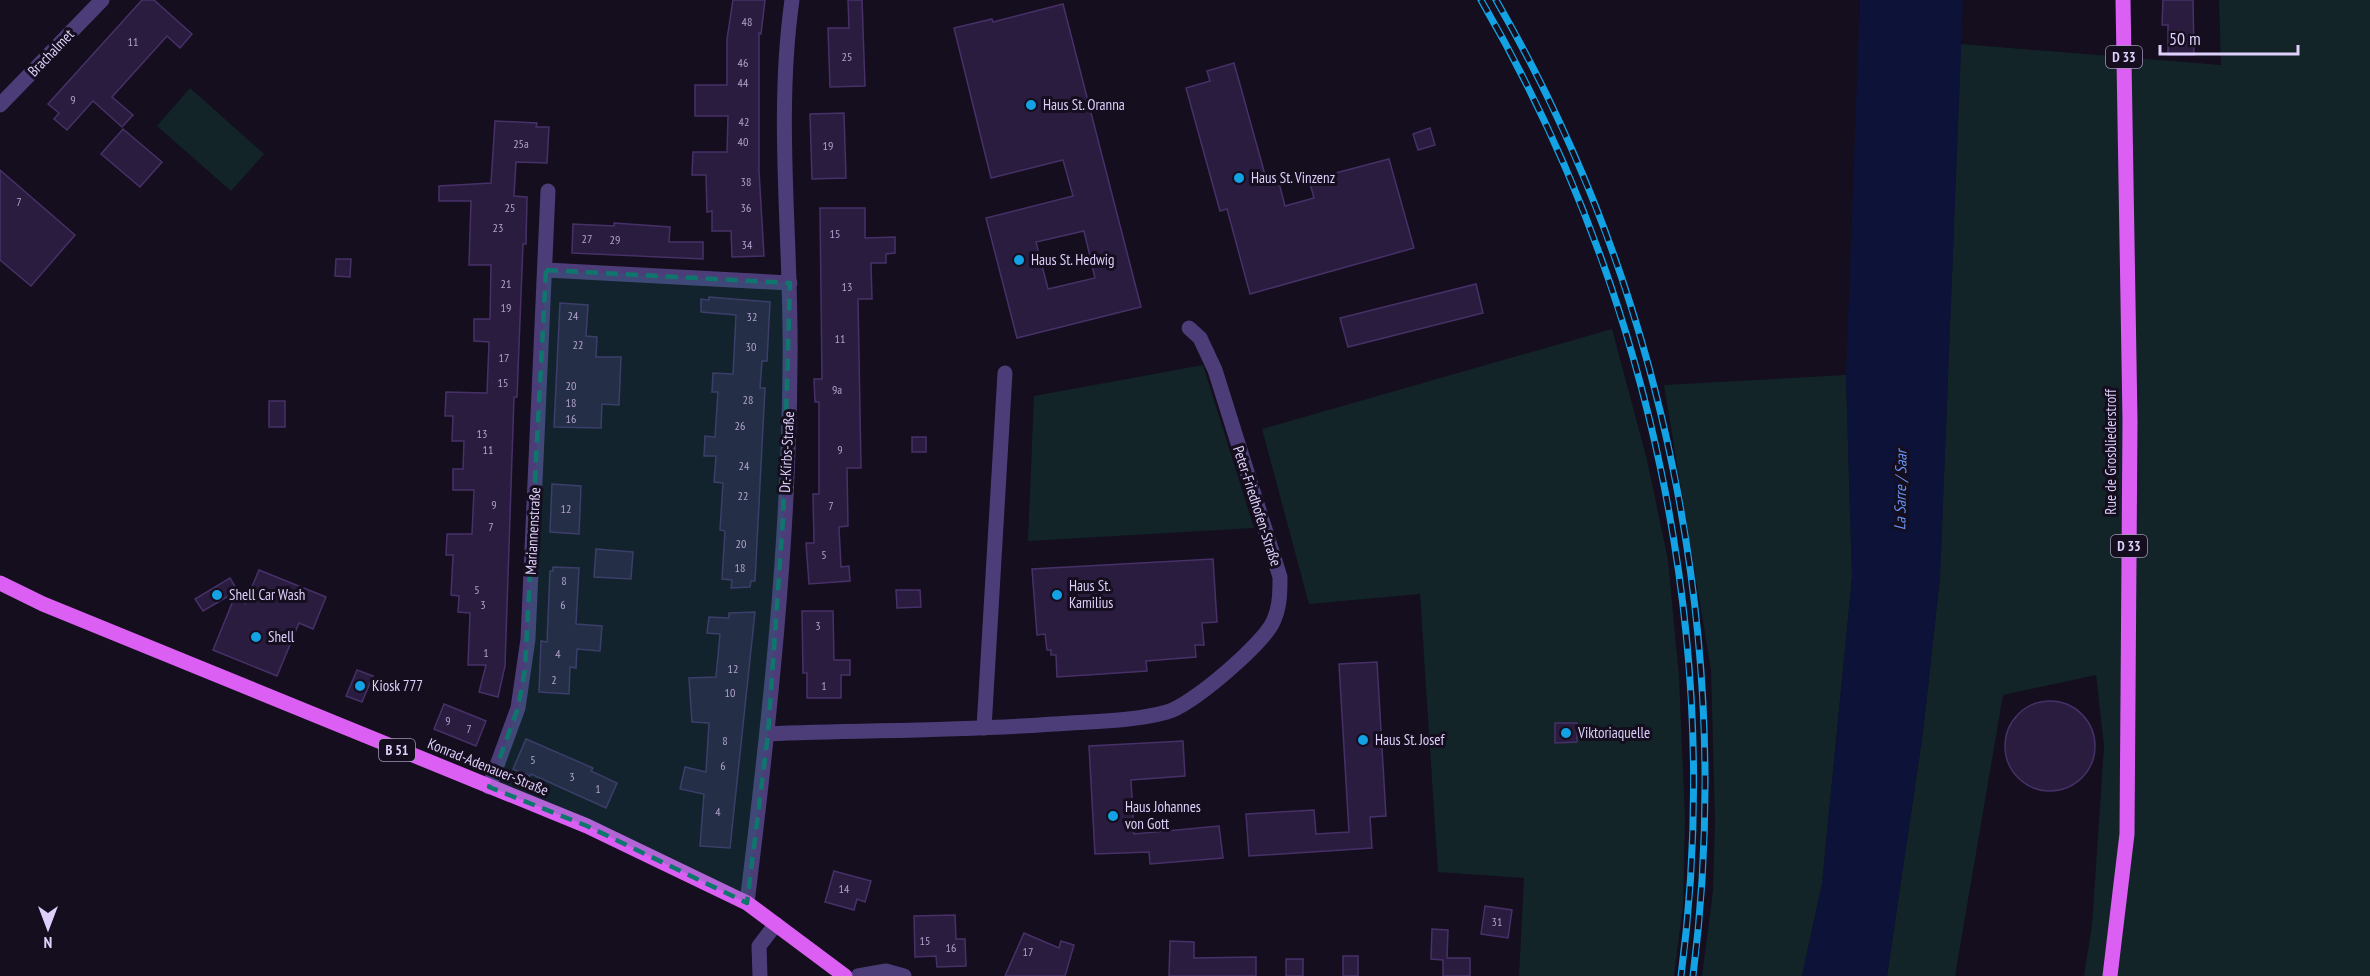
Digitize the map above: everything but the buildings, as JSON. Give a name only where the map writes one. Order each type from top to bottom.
[{"type":"main road","name":"Rue de Grosbliederstroff","points":[[2110,976],[2127,834],[2130,421],[2123,0]]},
{"type":"main road","name":"Konrad-Adenauer-Straße","points":[[0,583],[43,604],[587,826],[747,903],[772,930],[845,976]]},
{"type":"street","name":"Brachalmet","points":[[0,105],[102,0]]},
{"type":"street","name":"Dr.-Kirbs-Straße","points":[[747,903],[768,734],[788,440],[790,283],[784,91],[786,47],[792,0]]},
{"type":"street","name":"Mariannenstraße","points":[[489,787],[518,708],[525,669],[548,191]]},
{"type":"street","points":[[546,270],[790,283]]},
{"type":"street","name":"Peter-Friedhofen-Straße","points":[[768,734],[984,728],[1133,718],[1168,711],[1188,702],[1249,650],[1272,624],[1280,601],[1280,577],[1215,370],[1200,338],[1189,328]]},
{"type":"street","points":[[984,728],[1005,373]]},
{"type":"street","points":[[760,976],[759,946],[772,930]]},
{"type":"street","points":[[858,976],[886,971],[904,976]]},
{"type":"highlighted area","points":[[546,270],[790,283],[783,519],[768,734],[747,903],[587,826],[489,787],[518,708],[525,669]]},
{"type":"shaded area","points":[[2219,0],[2370,0],[2370,976],[2084,976],[2092,925],[2104,746],[2096,675],[2003,695],[1955,976],[1887,976],[1923,732],[1940,577],[1961,44],[2221,65]]},
{"type":"shaded area","points":[[190,88],[264,154],[231,191],[157,126]]},
{"type":"shaded area","points":[[1612,329],[1647,460],[1668,560],[1679,677],[1685,818],[1683,905],[1674,976],[1519,976],[1524,878],[1438,872],[1420,594],[1309,604],[1262,429]]},
{"type":"shaded area","points":[[1203,365],[1254,528],[1028,541],[1034,396]]},
{"type":"shaded area","points":[[1846,375],[1852,578],[1822,884],[1802,976],[1702,976],[1713,891],[1715,820],[1711,670],[1664,385]]},
{"type":"water","name":"La Sarre / Saar","points":[[1860,0],[1963,0],[1940,577],[1923,732],[1887,976],[1802,976],[1822,884],[1852,578],[1846,375]]},
{"type":"railway","points":[[1481,0],[1540,112],[1590,229],[1631,349],[1661,472],[1682,597],[1692,723],[1692,850],[1681,976]]},
{"type":"railway","points":[[1496,0],[1555,112],[1604,229],[1644,349],[1674,472],[1694,597],[1704,723],[1704,850],[1693,976]]},
{"type":"place","name":"Haus St. Oranna","points":[[1031,105]]},
{"type":"place","name":"Haus St. Vinzenz","points":[[1239,178]]},
{"type":"place","name":"Haus St. Hedwig","points":[[1019,260]]},
{"type":"place","name":"Shell Car Wash","points":[[217,595]]},
{"type":"place","name":"Haus St. Kamilius","points":[[1057,595]]},
{"type":"place","name":"Shell","points":[[256,637]]},
{"type":"place","name":"Kiosk 777","points":[[360,686]]},
{"type":"place","name":"Viktoriaquelle","points":[[1566,733]]},
{"type":"place","name":"Haus St. Josef","points":[[1363,740]]},
{"type":"place","name":"Haus Johannes von Gott","points":[[1113,816]]}]
